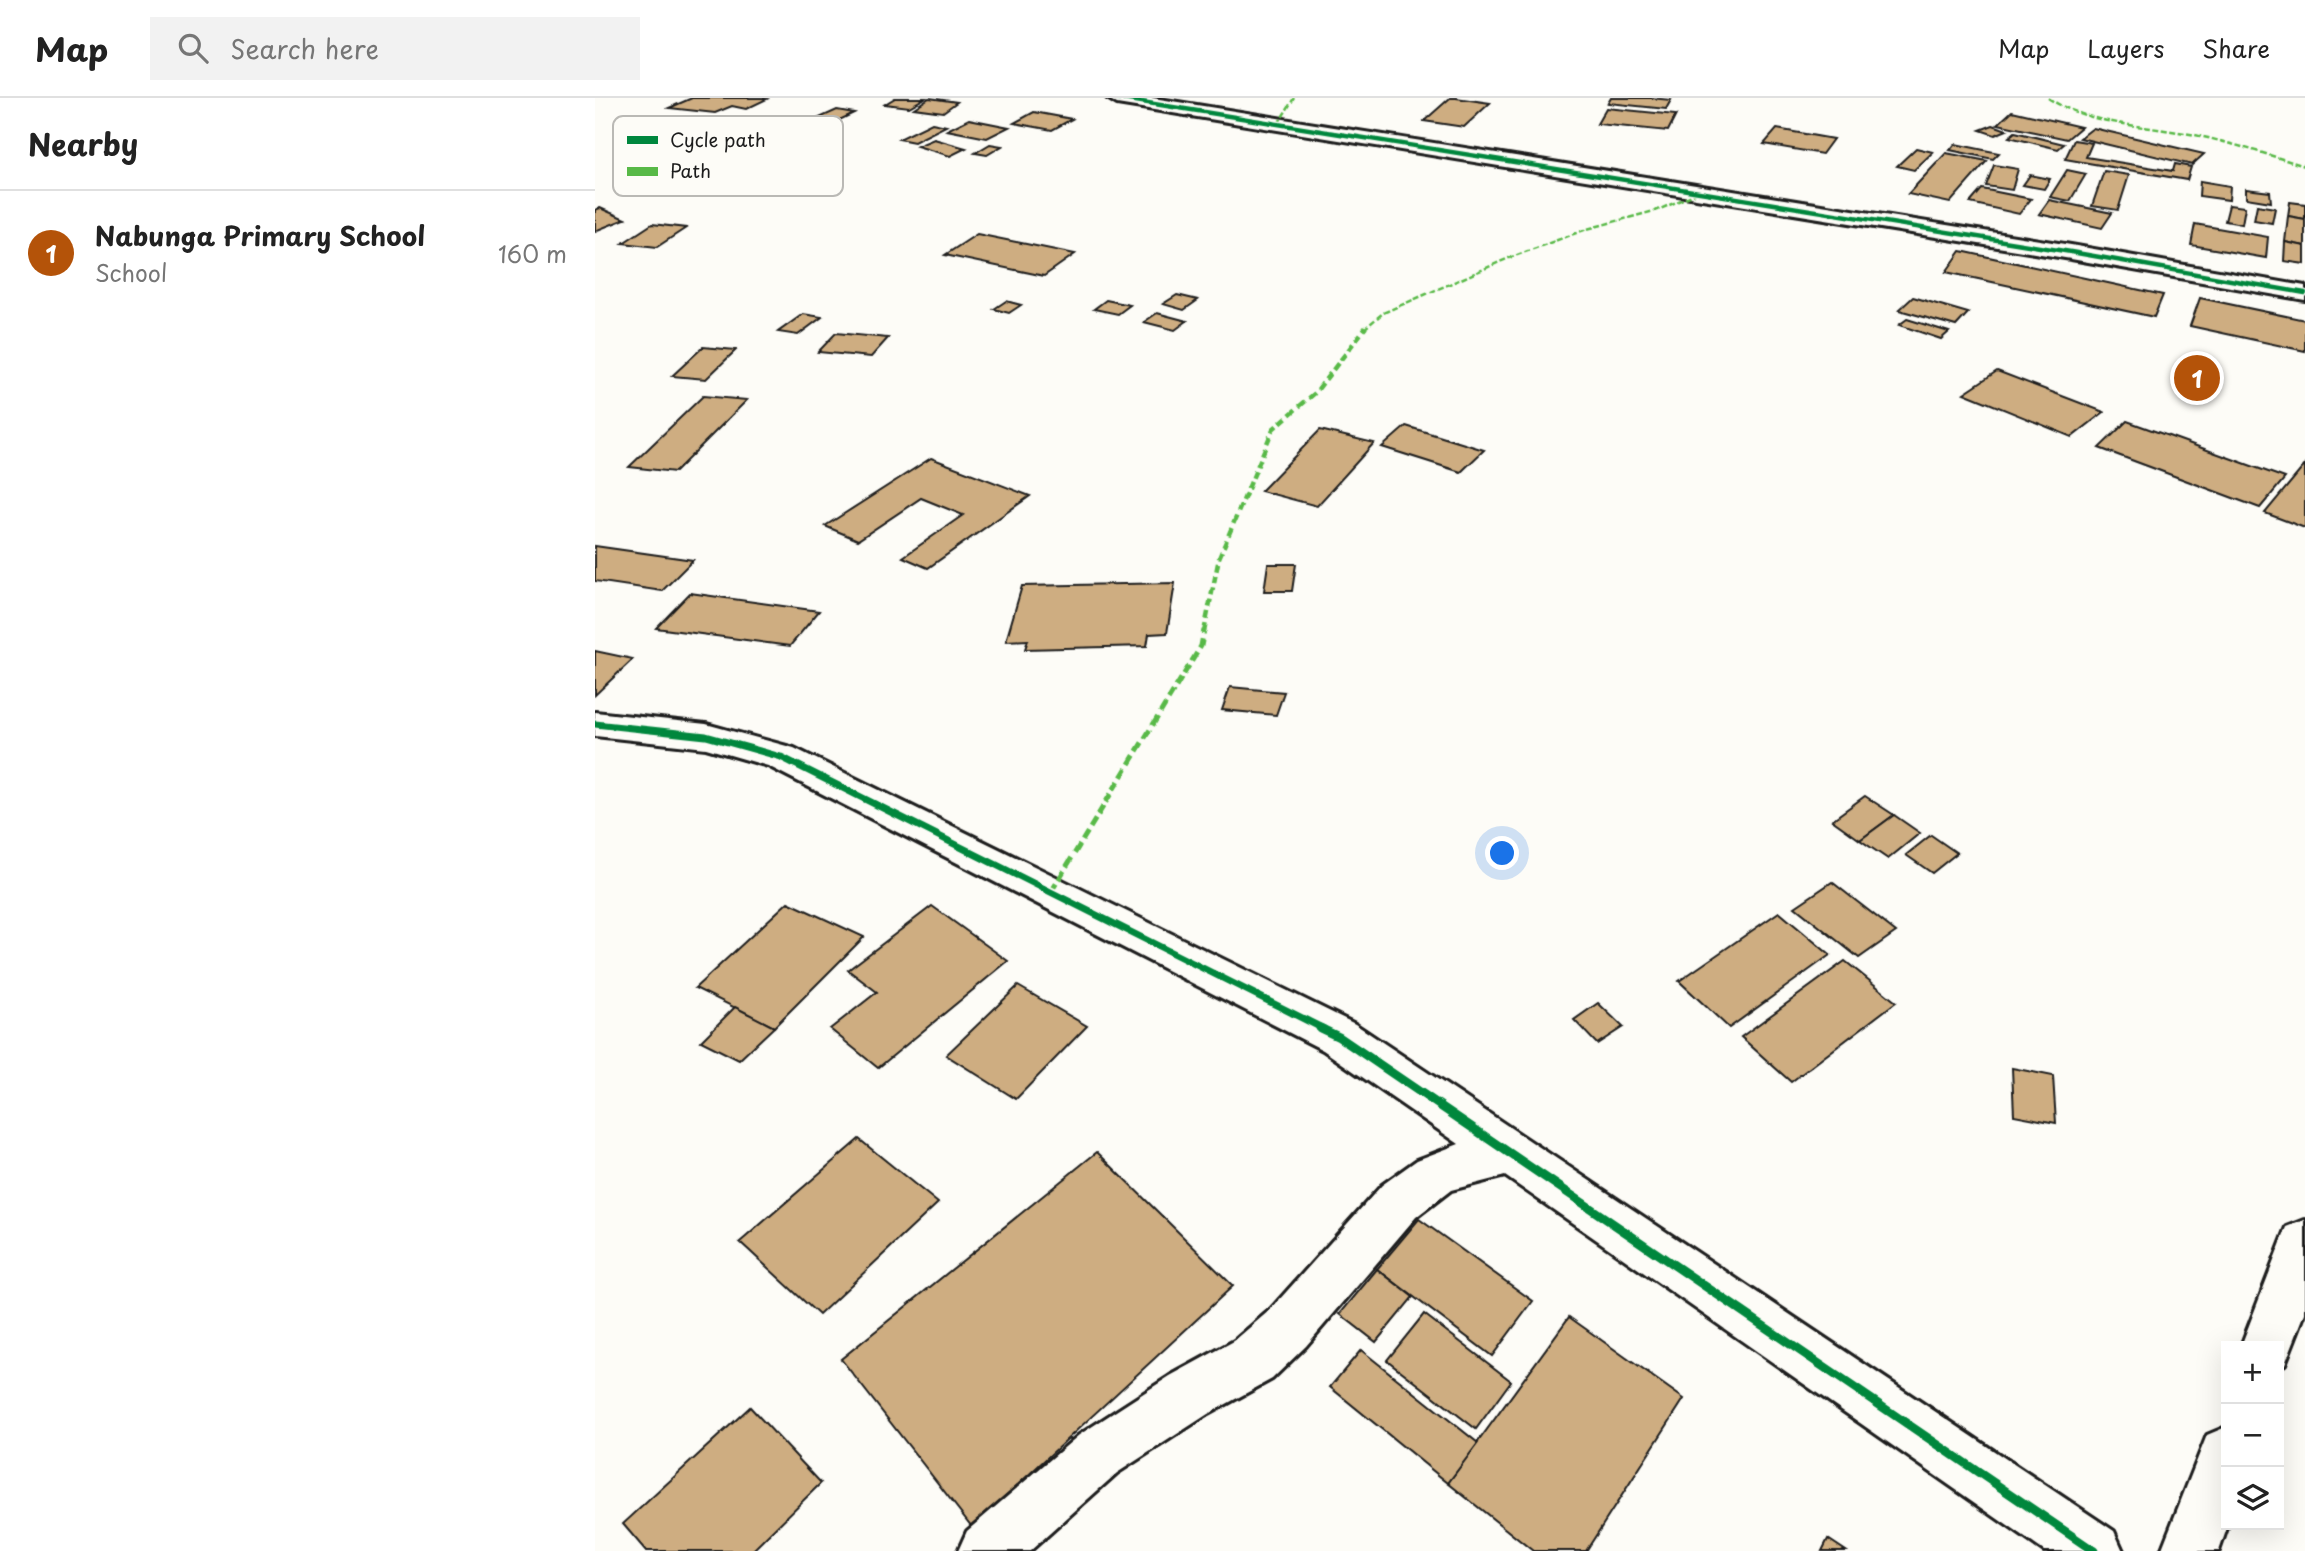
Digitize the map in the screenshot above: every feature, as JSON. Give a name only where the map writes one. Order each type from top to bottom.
[{"type":"main road","points":[[1117,98],[2057,249],[2305,293]]},
{"type":"main road","points":[[595,724],[706,736],[781,757],[1339,1037],[2094,1551]]},
{"type":"main road","points":[[987,1551],[1098,1454],[1189,1395],[1253,1360],[1288,1328],[1399,1201],[1434,1175],[1467,1163],[1511,1154]]},
{"type":"main road","points":[[2269,1341],[2305,1243]]},
{"type":"main road","points":[[2190,1551],[2221,1467]]},
{"type":"building","points":[[692,98],[767,99],[746,109],[732,106],[715,113],[669,108]]},
{"type":"building","points":[[895,98],[925,98],[909,107],[885,104]]},
{"type":"building","points":[[929,98],[957,102],[943,112],[914,108]]},
{"type":"building","points":[[1450,98],[1490,103],[1464,127],[1424,121]]},
{"type":"building","points":[[1611,98],[1671,100],[1666,109],[1608,103]]},
{"type":"building","points":[[1606,108],[1676,115],[1668,131],[1597,124]]},
{"type":"building","points":[[837,110],[854,113],[843,118],[843,116],[824,116]]},
{"type":"building","points":[[2012,111],[2081,127],[2067,139],[1998,124]]},
{"type":"building","points":[[1034,112],[1072,119],[1052,130],[1014,123]]},
{"type":"building","points":[[969,119],[1009,127],[987,138],[947,130]]},
{"type":"building","points":[[932,123],[946,126],[914,142],[899,139]]},
{"type":"building","points":[[1993,125],[2007,130],[1995,135],[1980,130]]},
{"type":"building","points":[[2093,128],[2204,154],[2192,165],[2080,138]]},
{"type":"building","points":[[1777,129],[1833,139],[1822,154],[1764,144]]},
{"type":"building","points":[[2015,132],[2064,144],[2058,149],[2009,137]]},
{"type":"building","points":[[934,139],[966,148],[950,156],[917,146]]},
{"type":"building","points":[[2074,140],[2092,143],[2086,157],[2173,171],[2175,164],[2191,167],[2187,180],[2065,159]]},
{"type":"building","points":[[990,144],[1002,146],[987,155],[975,153]]},
{"type":"building","points":[[1955,144],[1999,153],[1993,159],[1950,150]]},
{"type":"building","points":[[1916,148],[1933,152],[1914,170],[1897,166]]},
{"type":"building","points":[[1946,153],[1987,161],[1950,203],[1908,194]]},
{"type":"building","points":[[1994,165],[2018,169],[2012,190],[1986,186]]},
{"type":"building","points":[[2067,170],[2086,174],[2070,201],[2050,197]]},
{"type":"building","points":[[2104,171],[2129,175],[2118,210],[2092,206]]},
{"type":"building","points":[[2030,175],[2050,179],[2044,189],[2023,185]]},
{"type":"building","points":[[2200,181],[2230,186],[2229,200],[2199,196]]},
{"type":"building","points":[[1982,189],[2031,199],[2019,214],[1970,203]]},
{"type":"building","points":[[2246,189],[2270,192],[2271,202],[2246,198]]},
{"type":"building","points":[[2049,200],[2112,213],[2102,228],[2039,214]]},
{"type":"building","points":[[2290,202],[2305,204],[2305,219],[2288,216]]},
{"type":"building","points":[[2229,205],[2245,207],[2242,224],[2225,221]]},
{"type":"building","points":[[2257,205],[2275,208],[2272,223],[2254,220]]},
{"type":"building","points":[[600,208],[625,219],[595,231],[595,210]]},
{"type":"building","points":[[2288,216],[2305,219],[2305,246],[2285,242]]},
{"type":"building","points":[[652,224],[686,228],[657,247],[623,243]]},
{"type":"building","points":[[2195,224],[2268,237],[2266,258],[2191,245]]},
{"type":"building","points":[[977,234],[1075,254],[1044,276],[945,255]]},
{"type":"building","points":[[2285,242],[2305,246],[2305,264],[2284,261]]},
{"type":"building","points":[[1961,251],[2163,295],[2154,317],[1946,272]]},
{"type":"building","points":[[1177,295],[1198,300],[1184,310],[1163,304]]},
{"type":"building","points":[[1913,297],[1968,313],[1956,326],[1899,310]]},
{"type":"building","points":[[2200,298],[2305,320],[2305,351],[2190,326]]},
{"type":"building","points":[[1106,300],[1130,305],[1118,314],[1094,309]]},
{"type":"building","points":[[1006,301],[1021,305],[1009,313],[994,309]]},
{"type":"building","points":[[1157,313],[1187,321],[1175,330],[1144,322]]},
{"type":"building","points":[[803,314],[822,317],[798,335],[778,332]]},
{"type":"building","points":[[1907,319],[1949,332],[1941,339],[1899,325]]},
{"type":"building","points":[[836,333],[888,338],[871,357],[818,352]]},
{"type":"building","points":[[703,347],[736,350],[706,379],[672,376]]},
{"type":"building","points":[[1997,371],[2104,412],[2072,437],[1964,393]]},
{"type":"building","points":[[703,396],[747,400],[675,472],[629,467]]},
{"type":"building","points":[[2127,421],[2285,478],[2260,508],[2099,448]]},
{"type":"building","points":[[1406,426],[1484,450],[1461,472],[1382,447]]},
{"type":"building","points":[[1320,430],[1374,443],[1317,506],[1261,491]]},
{"type":"building","points":[[931,458],[1030,496],[928,568],[903,557],[963,515],[921,498],[858,540],[825,526]]},
{"type":"building","points":[[2305,465],[2305,528],[2265,513]]},
{"type":"building","points":[[595,546],[693,560],[662,591],[595,581]]},
{"type":"building","points":[[1268,564],[1296,564],[1292,591],[1264,591]]},
{"type":"building","points":[[1175,583],[1167,633],[1149,634],[1147,646],[1025,649],[1028,640],[1006,641],[1022,586]]},
{"type":"building","points":[[690,593],[819,611],[790,646],[656,628]]},
{"type":"building","points":[[595,651],[633,659],[595,695]]},
{"type":"building","points":[[1230,687],[1284,692],[1276,715],[1222,710]]},
{"type":"building","points":[[1865,796],[1894,815],[1860,840],[1832,820]]},
{"type":"building","points":[[1894,815],[1920,833],[1888,859],[1860,840]]},
{"type":"building","points":[[1931,835],[1957,853],[1932,873],[1906,855]]},
{"type":"building","points":[[1832,882],[1896,932],[1859,958],[1795,907]]},
{"type":"building","points":[[788,902],[864,937],[774,1027],[695,988]]},
{"type":"building","points":[[932,906],[1008,961],[878,1068],[830,1029],[877,992],[848,970]]},
{"type":"building","points":[[1779,912],[1830,955],[1729,1028],[1679,981]]},
{"type":"building","points":[[1845,961],[1896,1002],[1791,1082],[1741,1037]]},
{"type":"building","points":[[1018,986],[1087,1026],[1016,1099],[946,1055]]},
{"type":"building","points":[[1598,1003],[1623,1027],[1597,1044],[1574,1020]]},
{"type":"building","points":[[735,1007],[774,1027],[739,1060],[701,1041]]},
{"type":"building","points":[[2012,1068],[2053,1076],[2056,1123],[2014,1115]]},
{"type":"building","points":[[859,1139],[938,1203],[819,1315],[740,1242]]},
{"type":"building","points":[[1097,1152],[1233,1286],[972,1527],[841,1359]]},
{"type":"building","points":[[1419,1219],[1533,1301],[1492,1356],[1377,1269]]},
{"type":"building","points":[[1377,1269],[1413,1297],[1376,1342],[1340,1314]]},
{"type":"building","points":[[1424,1314],[1511,1381],[1476,1429],[1387,1360]]},
{"type":"building","points":[[1569,1317],[1684,1399],[1586,1551],[1533,1551],[1448,1483]]},
{"type":"building","points":[[1361,1350],[1478,1443],[1448,1483],[1330,1387]]},
{"type":"building","points":[[750,1407],[821,1483],[752,1551],[646,1551],[623,1524]]},
{"type":"building","points":[[1828,1539],[1846,1551],[1822,1551]]},
{"type":"marked path","points":[[1278,124],[1294,98]]},
{"type":"marked path","points":[[2048,98],[2060,106],[2096,118],[2209,138],[2305,166]]},
{"type":"marked path","points":[[1051,892],[1201,646],[1219,558],[1273,429],[1315,393],[1365,328],[1383,313],[1509,258],[1587,229],[1658,210],[1699,192]]},
{"type":"cycle path","points":[[1117,98],[2071,252],[2305,293]]},
{"type":"cycle path","points":[[595,724],[706,736],[781,757],[1339,1037],[2094,1551]]},
{"type":"place","name":"Nabunga Primary School","points":[[2197,378]]}]
